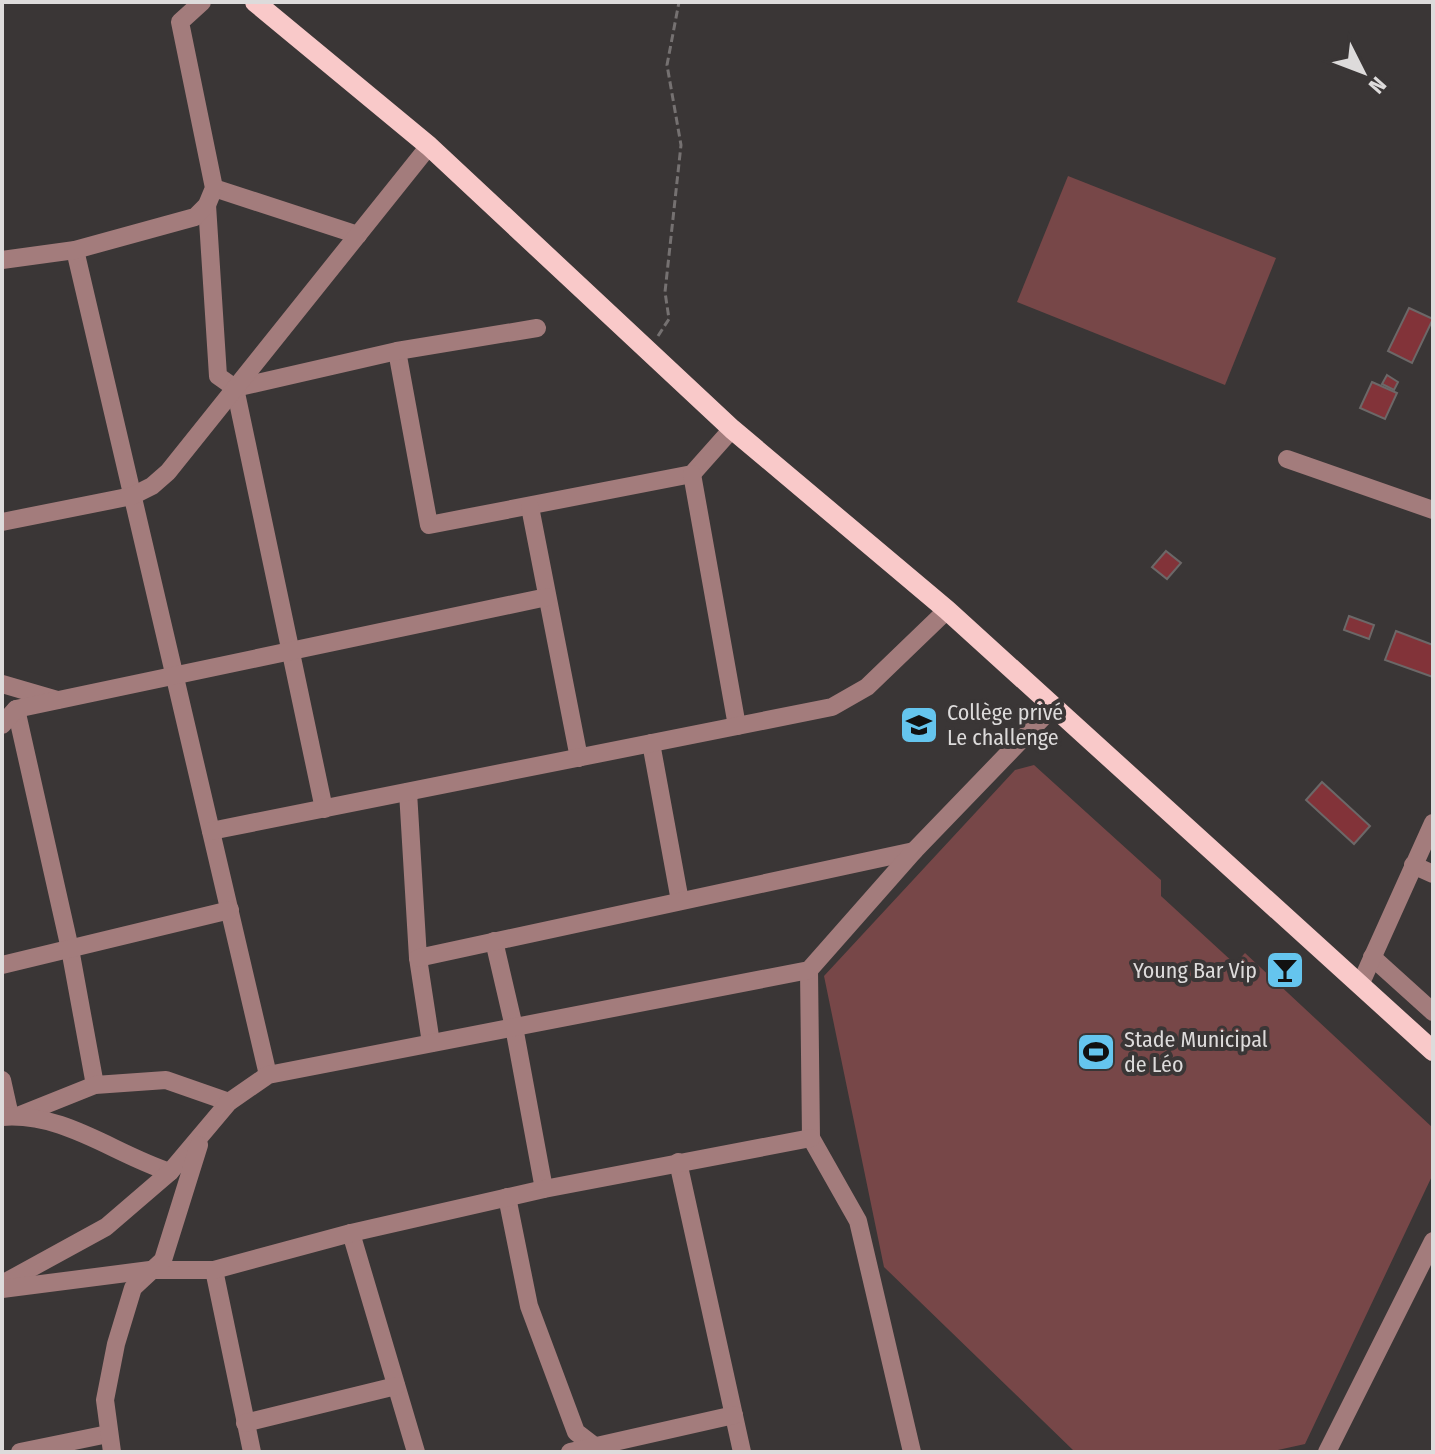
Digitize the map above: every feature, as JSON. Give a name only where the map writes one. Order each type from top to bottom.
[{"type":"main road","points":[[255,2],[429,146],[732,429],[947,610],[1433,1051]]},
{"type":"street","points":[[202,2],[180,22],[211,197],[218,376],[235,388],[324,809]]},
{"type":"street","points":[[2,522],[132,496],[152,486],[168,472],[429,146]]},
{"type":"street","points":[[211,197],[358,235]]},
{"type":"street","points":[[2,260],[75,250],[195,217],[211,197]]},
{"type":"street","points":[[75,250],[268,1075]]},
{"type":"street","points":[[235,388],[397,351],[537,328]]},
{"type":"street","points":[[397,351],[429,525],[692,474],[732,429]]},
{"type":"street","points":[[1287,459],[1433,510]]},
{"type":"street","points":[[692,474],[737,726]]},
{"type":"street","points":[[530,507],[579,758]]},
{"type":"street","points":[[2,725],[16,709],[547,597]]},
{"type":"street","points":[[211,831],[832,707],[867,687],[947,610]]},
{"type":"street","points":[[2,684],[59,701]]},
{"type":"street","points":[[2,1286],[106,1227],[170,1172],[229,1102],[268,1075],[809,970],[914,851],[1053,707]]},
{"type":"street","points":[[16,709],[70,949],[95,1085]]},
{"type":"street","points":[[651,743],[680,901]]},
{"type":"street","points":[[408,792],[418,958],[431,1043]]},
{"type":"street","points":[[1360,985],[1433,823]]},
{"type":"street","points":[[418,958],[914,851]]},
{"type":"street","points":[[1413,865],[1433,874]]},
{"type":"street","points":[[2,965],[230,910]]},
{"type":"street","points":[[494,941],[514,1027],[544,1189]]},
{"type":"street","points":[[1372,957],[1433,1012]]},
{"type":"street","points":[[809,970],[811,1138],[858,1221],[912,1452]]},
{"type":"street","points":[[2,1080],[11,1116]]},
{"type":"street","points":[[11,1116],[95,1085],[166,1080],[229,1102]]},
{"type":"street","points":[[11,1116],[66,1126],[138,1162],[170,1172]]},
{"type":"street","points":[[20,1452],[110,1443],[105,1400],[116,1344],[133,1288],[163,1260],[204,1131]]},
{"type":"street","points":[[2,1286],[150,1270],[214,1270],[351,1233],[507,1197],[811,1138]]},
{"type":"street","points":[[678,1162],[742,1452]]},
{"type":"street","points":[[507,1197],[529,1306],[576,1432],[599,1450]]},
{"type":"street","points":[[351,1233],[416,1452]]},
{"type":"street","points":[[1325,1451],[1433,1241]]},
{"type":"street","points":[[214,1270],[252,1452]]},
{"type":"street","points":[[245,1423],[396,1386]]},
{"type":"street","points":[[570,1452],[599,1450],[734,1415]]},
{"type":"path","points":[[648,351],[669,319],[665,292],[681,145],[667,65],[679,2]]},
{"type":"shaded area","points":[[1068,176],[1276,258],[1225,385],[1017,302]]},
{"type":"shaded area","name":"Stade Municipal de Léo","points":[[1034,765],[1161,880],[1161,896],[1235,964],[1245,953],[1433,1128],[1433,1174],[1305,1444],[1269,1452],[1075,1452],[884,1267],[824,976],[1015,770]]},
{"type":"building","points":[[1409,308],[1433,319],[1412,363],[1388,351]]},
{"type":"building","points":[[1387,375],[1398,382],[1394,390],[1382,384]]},
{"type":"building","points":[[1372,382],[1397,393],[1385,419],[1360,408]]},
{"type":"building","points":[[1166,551],[1181,563],[1167,579],[1152,567]]},
{"type":"building","points":[[1349,616],[1374,625],[1369,639],[1344,630]]},
{"type":"building","points":[[1396,631],[1433,645],[1433,677],[1385,660]]},
{"type":"building","points":[[1322,782],[1370,826],[1354,844],[1306,800]]},
{"type":"place","name":"Collège privé Le challenge","points":[[919,725]]},
{"type":"place","name":"Young Bar Vip","points":[[1285,970]]},
{"type":"place","name":"Stade Municipal de Léo","points":[[1096,1052]]}]
